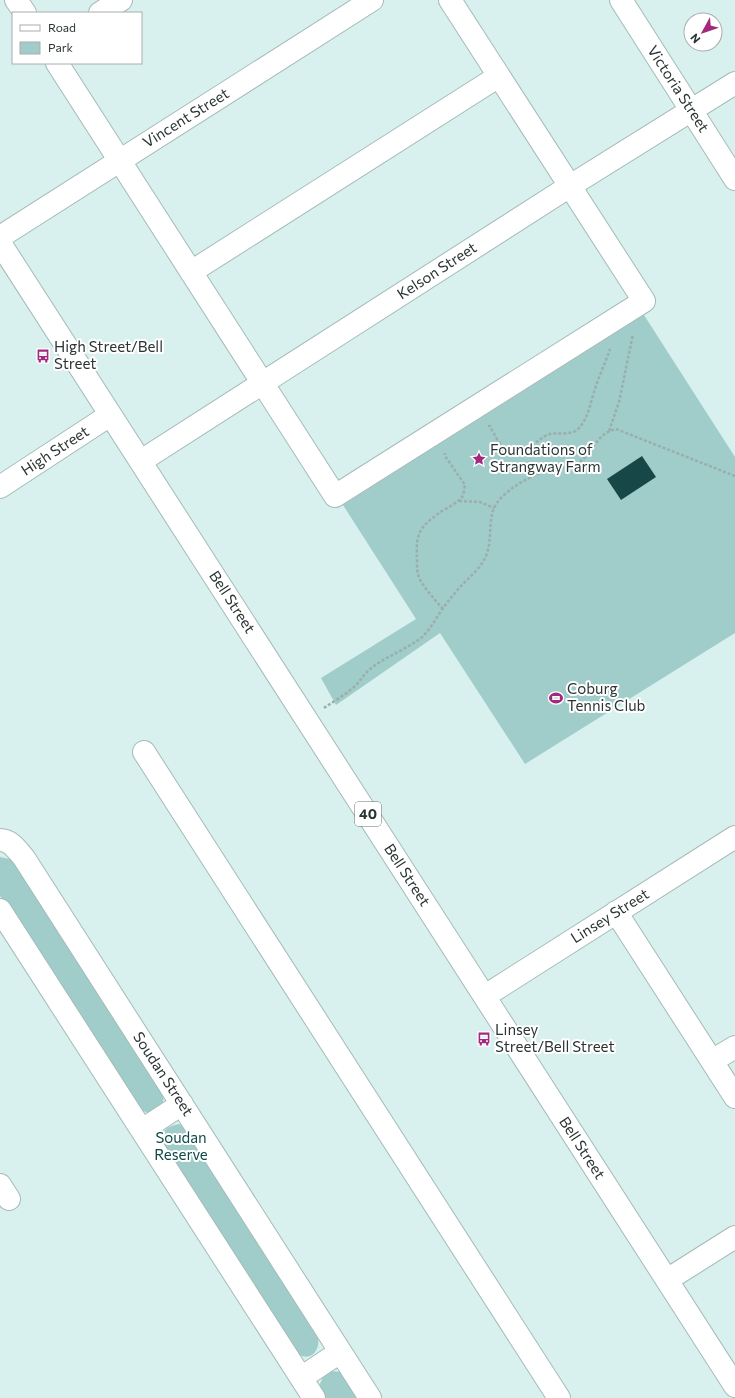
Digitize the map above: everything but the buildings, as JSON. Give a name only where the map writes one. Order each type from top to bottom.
[{"type":"main road","points":[[16,0],[23,12]]},
{"type":"main road","points":[[102,12],[121,0]]},
{"type":"main road","name":"Vincent Street","points":[[0,237],[372,0]]},
{"type":"main road","points":[[58,64],[336,496],[644,301],[450,0]]},
{"type":"main road","name":"Victoria Street","points":[[621,0],[735,178]]},
{"type":"main road","points":[[191,272],[499,76]]},
{"type":"main road","name":"Kelson Street","points":[[141,461],[570,186],[735,83]]},
{"type":"main road","name":"Bell Street","points":[[0,243],[735,1386]]},
{"type":"main road","name":"High Street","points":[[0,487],[110,415]]},
{"type":"main road","points":[[144,752],[560,1398]]},
{"type":"main road","name":"Linsey Street","points":[[485,996],[735,837]]},
{"type":"main road","name":"Soudan Street","points":[[0,840],[5,840],[13,845],[24,858],[370,1398]]},
{"type":"main road","points":[[0,910],[314,1398]]},
{"type":"main road","points":[[616,912],[735,1096]]},
{"type":"main road","points":[[712,1061],[735,1046]]},
{"type":"main road","points":[[142,1130],[182,1104]]},
{"type":"main road","points":[[667,1280],[735,1237]]},
{"type":"main road","points":[[301,1378],[340,1352]]},
{"type":"path","points":[[306,718],[356,686],[368,671],[379,662],[421,638],[429,630],[456,591],[480,566],[486,556],[492,512],[495,505],[511,489],[539,473],[576,465],[584,459],[600,438],[609,430],[619,402],[639,304]]},
{"type":"path","points":[[485,426],[490,426],[502,446],[510,453],[517,453],[547,436],[556,433],[574,433],[590,410],[594,392],[610,347]]},
{"type":"path","points":[[609,430],[616,429],[735,476]]},
{"type":"path","points":[[446,452],[445,456],[465,485],[462,497],[459,501]]},
{"type":"path","points":[[443,609],[420,581],[417,574],[416,542],[418,536],[422,529],[434,516],[448,506],[459,501],[480,502],[494,508]]},
{"type":"green space","points":[[644,315],[735,457],[735,633],[525,764],[440,633],[336,705],[321,678],[416,619],[343,505]]},
{"type":"green space","name":"Soudan Reserve","points":[[0,857],[10,859],[18,866],[163,1093],[163,1101],[159,1108],[148,1113],[135,1105],[0,896]]},
{"type":"green space","name":"Soudan Reserve","points":[[179,1124],[187,1129],[318,1338],[317,1349],[310,1356],[302,1356],[293,1350],[165,1150],[162,1136],[163,1132]]},
{"type":"green space","points":[[331,1371],[341,1372],[358,1398],[324,1398],[319,1386],[323,1377]]},
{"type":"place","name":"High Street/Bell Street","points":[[43,356]]},
{"type":"place","name":"Foundations of Strangway Farm","points":[[479,459]]},
{"type":"place","name":"Coburg Tennis Club","points":[[556,698]]},
{"type":"place","name":"Linsey Street/Bell Street","points":[[484,1039]]}]
